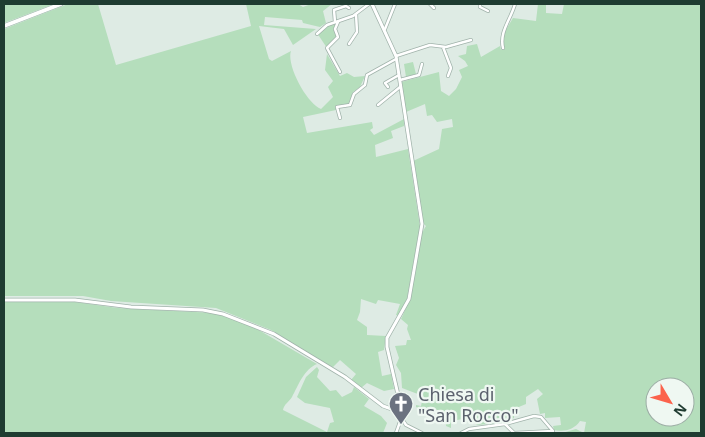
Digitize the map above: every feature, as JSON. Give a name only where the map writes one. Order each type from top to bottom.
[{"type":"main road","points":[[4,26],[61,4]]},
{"type":"street","points":[[317,34],[319,30],[356,14],[371,4],[385,29],[396,57],[422,227],[407,305],[388,335],[386,343],[399,399],[397,411],[401,419],[410,428],[422,433]]},
{"type":"street","points":[[385,29],[395,4]]},
{"type":"street","points":[[430,4],[434,8]]},
{"type":"street","points":[[480,4],[480,7],[488,11]]},
{"type":"street","points":[[503,48],[502,32],[509,22],[515,4]]},
{"type":"street","points":[[340,72],[327,48],[338,37],[335,30],[337,22],[334,10],[346,6],[349,8]]},
{"type":"street","points":[[349,44],[357,32],[356,14]]},
{"type":"street","points":[[340,118],[338,107],[350,105],[354,94],[365,85],[367,75],[396,57],[430,45],[443,47],[471,40]]},
{"type":"street","points":[[443,47],[451,68],[448,76]]},
{"type":"street","points":[[400,80],[419,75],[422,64]]},
{"type":"street","points":[[388,88],[385,83],[399,75]]},
{"type":"street","points":[[378,105],[400,87]]},
{"type":"street","points":[[4,300],[57,299],[131,307],[204,310],[223,314],[274,334],[345,378],[383,406],[397,411]]},
{"type":"street","points":[[461,433],[478,427],[505,424],[537,416],[550,425],[553,431],[514,433],[505,424]]},
{"type":"street","points":[[396,433],[401,419]]},
{"type":"green space","points":[[4,4],[54,4],[4,23]]},
{"type":"green space","points":[[68,4],[98,4],[116,65],[251,26],[246,4],[298,4],[303,7],[311,4],[332,4],[323,11],[326,23],[320,27],[303,23],[302,20],[265,17],[264,25],[316,29],[293,45],[284,29],[259,26],[269,59],[272,61],[291,51],[292,65],[299,83],[315,106],[321,109],[333,97],[328,87],[333,81],[325,70],[327,54],[340,76],[347,73],[354,77],[365,76],[360,87],[353,92],[348,105],[336,106],[336,110],[303,117],[307,133],[372,122],[373,128],[370,130],[374,135],[404,119],[404,126],[391,131],[393,138],[375,145],[376,157],[408,149],[420,226],[407,299],[399,316],[396,315],[400,304],[378,300],[376,304],[361,299],[357,320],[367,327],[367,335],[386,336],[384,350],[378,352],[382,376],[391,374],[394,389],[384,391],[367,383],[361,388],[351,380],[356,374],[340,360],[333,367],[327,365],[271,330],[216,308],[111,301],[83,296],[4,296],[4,29]]},
{"type":"green space","points":[[538,4],[546,4],[546,13],[562,14],[564,4],[701,4],[701,433],[584,433],[586,422],[580,421],[568,430],[554,430],[553,426],[561,425],[560,417],[545,418],[545,413],[540,414],[537,399],[543,394],[538,389],[526,397],[526,404],[514,409],[514,418],[499,423],[477,425],[474,420],[464,421],[463,419],[451,421],[451,428],[446,426],[447,413],[431,408],[425,411],[416,407],[416,405],[421,406],[423,396],[402,388],[401,373],[396,365],[399,358],[395,346],[406,345],[407,340],[411,340],[407,329],[408,325],[401,319],[409,296],[417,248],[426,226],[423,223],[413,161],[439,149],[442,129],[453,127],[452,119],[437,122],[432,115],[427,116],[425,104],[406,112],[401,82],[439,72],[441,91],[449,96],[456,89],[462,77],[459,70],[468,66],[458,56],[466,54],[467,46],[477,44],[481,57],[500,46],[501,50],[504,49],[504,33],[513,18],[536,21]]},
{"type":"green space","points":[[338,22],[336,27],[338,37],[327,48],[317,33],[327,25]]},
{"type":"green space","points":[[413,62],[416,74],[406,77],[404,64]]},
{"type":"green space","points":[[4,301],[75,302],[118,308],[215,313],[250,325],[317,364],[312,366],[305,374],[283,410],[327,432],[330,423],[334,422],[330,408],[305,403],[297,397],[306,377],[317,367],[319,370],[317,377],[330,391],[336,390],[342,397],[352,392],[354,387],[369,399],[364,406],[381,416],[387,423],[383,433],[4,433]]},
{"type":"green space","points":[[576,429],[584,433],[562,433]]},
{"type":"place","name":"Chiesa di \"San Rocco\"","points":[[401,425]]}]
